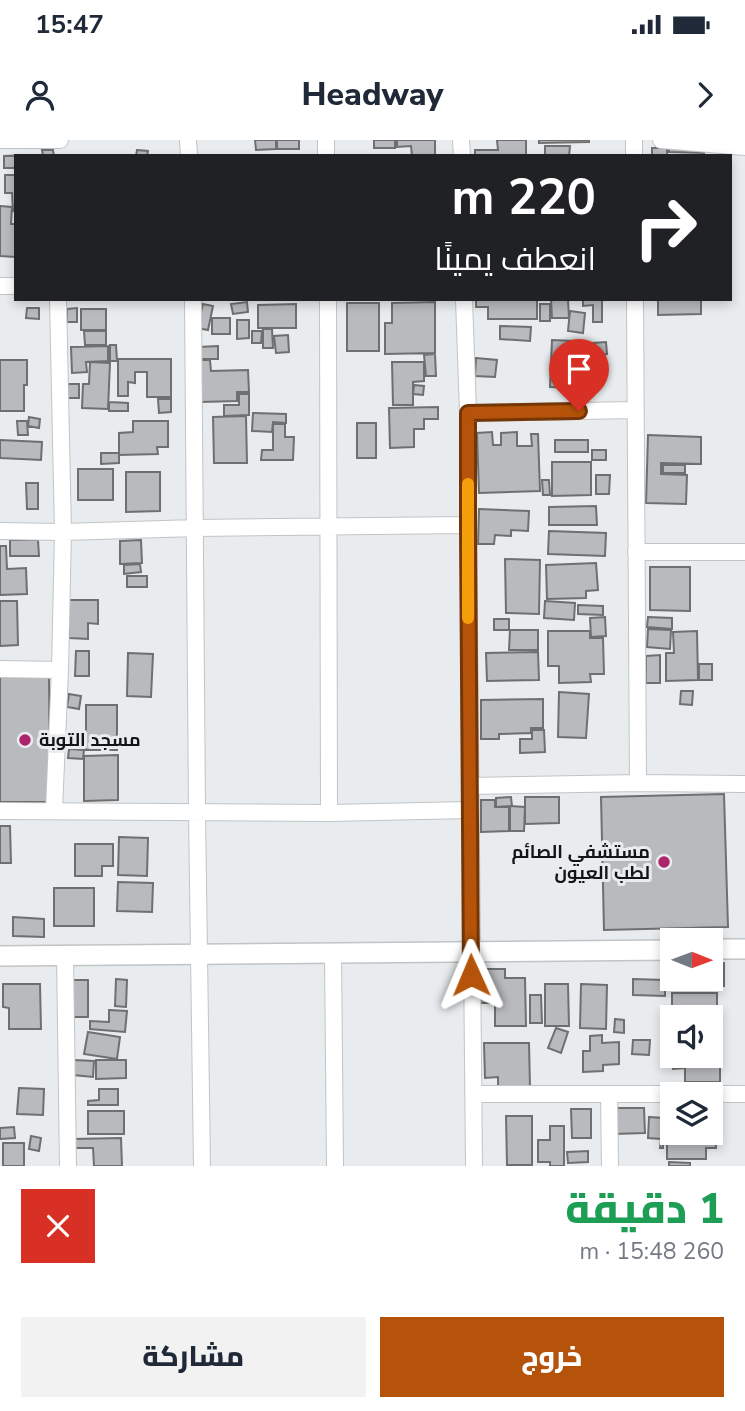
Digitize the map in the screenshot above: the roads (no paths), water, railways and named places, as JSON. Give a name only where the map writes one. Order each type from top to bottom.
[{"type":"street","points":[[0,140],[60,140]]},
{"type":"street","points":[[661,140],[745,147]]},
{"type":"street","points":[[54,810],[62,532],[58,301]]},
{"type":"street","points":[[193,301],[202,1166]]},
{"type":"street","points":[[328,301],[328,813]]},
{"type":"street","points":[[464,301],[468,413],[474,1166]]},
{"type":"street","points":[[635,301],[638,783]]},
{"type":"street","points":[[468,413],[635,410]]},
{"type":"street","points":[[0,531],[468,524]]},
{"type":"street","points":[[636,552],[745,552]]},
{"type":"street","points":[[0,670],[60,670]]},
{"type":"street","points":[[470,786],[745,784]]},
{"type":"street","points":[[0,811],[328,813],[470,810]]},
{"type":"street","points":[[723,949],[745,949]]},
{"type":"street","points":[[0,956],[660,950]]},
{"type":"street","points":[[333,953],[335,1166]]},
{"type":"street","points":[[65,955],[68,1166]]},
{"type":"street","points":[[473,1094],[660,1094]]},
{"type":"street","points":[[609,1094],[610,1166]]},
{"type":"street","points":[[723,1094],[745,1094]]},
{"type":"place","name":"مسجد التوبة","points":[[25,740]]},
{"type":"place","name":"مستشفي الصائم لطب العيون","points":[[664,862]]}]
